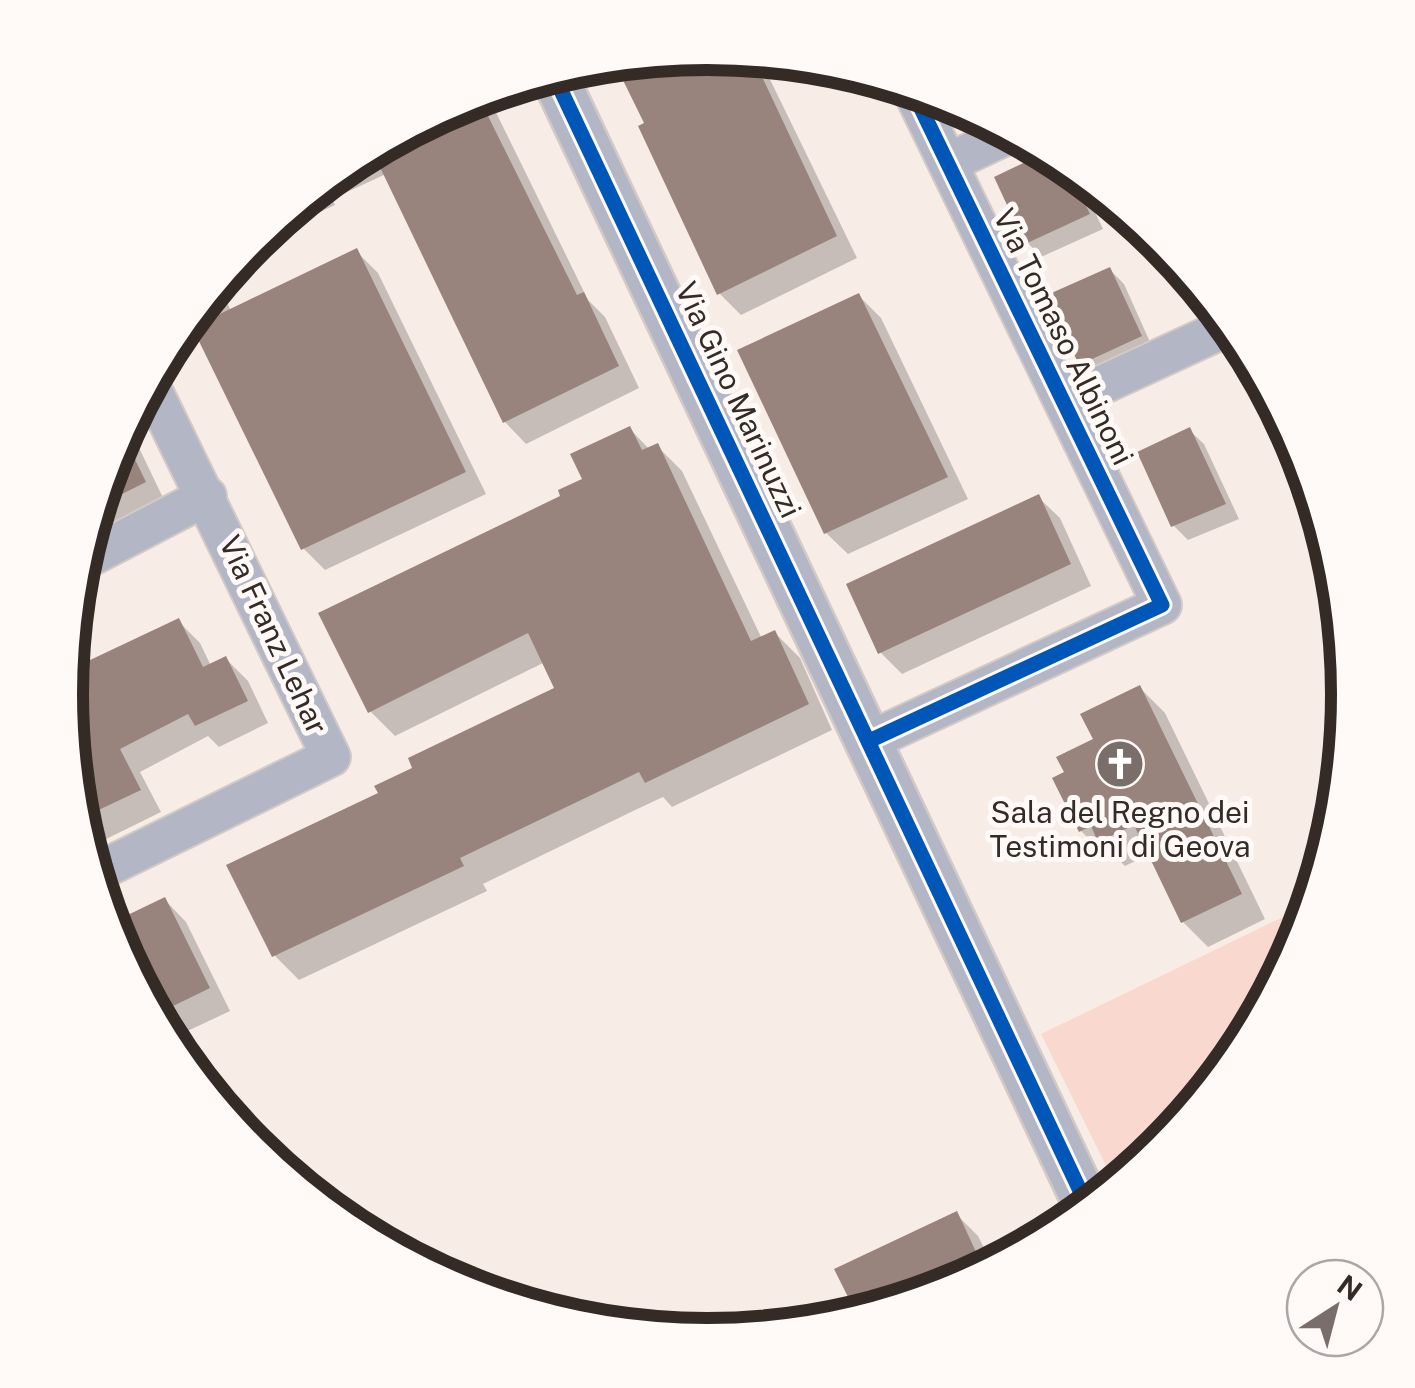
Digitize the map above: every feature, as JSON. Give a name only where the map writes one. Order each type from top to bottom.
[{"type":"street","name":"Via Gino Marinuzzi","points":[[560,88],[1081,1193]]},
{"type":"street","name":"Via Tomaso Albinoni","points":[[869,741],[1162,605],[921,108]]},
{"type":"street","points":[[948,164],[995,141]]},
{"type":"street","name":"Via Tomaso Albinoni","points":[[1065,402],[1216,332]]},
{"type":"street","name":"Via Franz Lehar","points":[[108,866],[331,757],[158,400]]},
{"type":"street","points":[[100,551],[207,496]]},
{"type":"shaded area","points":[[1285,916],[1288,922],[1248,1006],[1203,1074],[1149,1135],[1109,1171],[1041,1034]]},
{"type":"building","points":[[667,71],[760,72],[837,236],[717,295],[638,126],[644,123],[621,76]]},
{"type":"building","points":[[485,111],[577,295],[584,292],[619,366],[503,423],[379,164],[432,134]]},
{"type":"building","points":[[1030,160],[1080,194],[1090,214],[1025,244],[994,177]]},
{"type":"building","points":[[357,248],[466,472],[301,550],[197,336],[208,320]]},
{"type":"building","points":[[1110,267],[1142,336],[1079,365],[1047,295]]},
{"type":"building","points":[[859,293],[948,477],[824,534],[737,350]]},
{"type":"building","points":[[630,426],[642,450],[658,443],[751,641],[775,630],[809,704],[645,783],[639,772],[460,858],[464,866],[272,957],[226,865],[378,793],[374,786],[412,768],[408,758],[554,688],[528,633],[368,713],[318,613],[560,496],[558,490],[582,479],[570,454]]},
{"type":"building","points":[[1190,427],[1226,504],[1171,527],[1137,452]]},
{"type":"building","points":[[132,453],[146,482],[116,497]]},
{"type":"building","points":[[1039,494],[1071,564],[878,654],[846,584]]},
{"type":"building","points":[[179,618],[203,667],[226,656],[248,701],[195,726],[188,714],[120,749],[141,790],[94,812],[85,735],[85,663]]},
{"type":"building","name":"Sala del Regno dei Testimoni di Geova","points":[[1140,685],[1242,894],[1181,923],[1134,825],[1098,842],[1091,826],[1079,832],[1052,778],[1064,772],[1056,757],[1093,739],[1080,714]]},
{"type":"building","points":[[165,897],[210,988],[168,1008],[125,916]]},
{"type":"building","points":[[957,1211],[978,1256],[908,1285],[850,1301],[834,1269]]},
{"type":"cycle path","points":[[560,88],[1081,1193]]},
{"type":"cycle path","points":[[869,741],[1162,605],[921,108]]},
{"type":"place","name":"Sala del Regno dei Testimoni di Geova","points":[[1120,764]]}]
